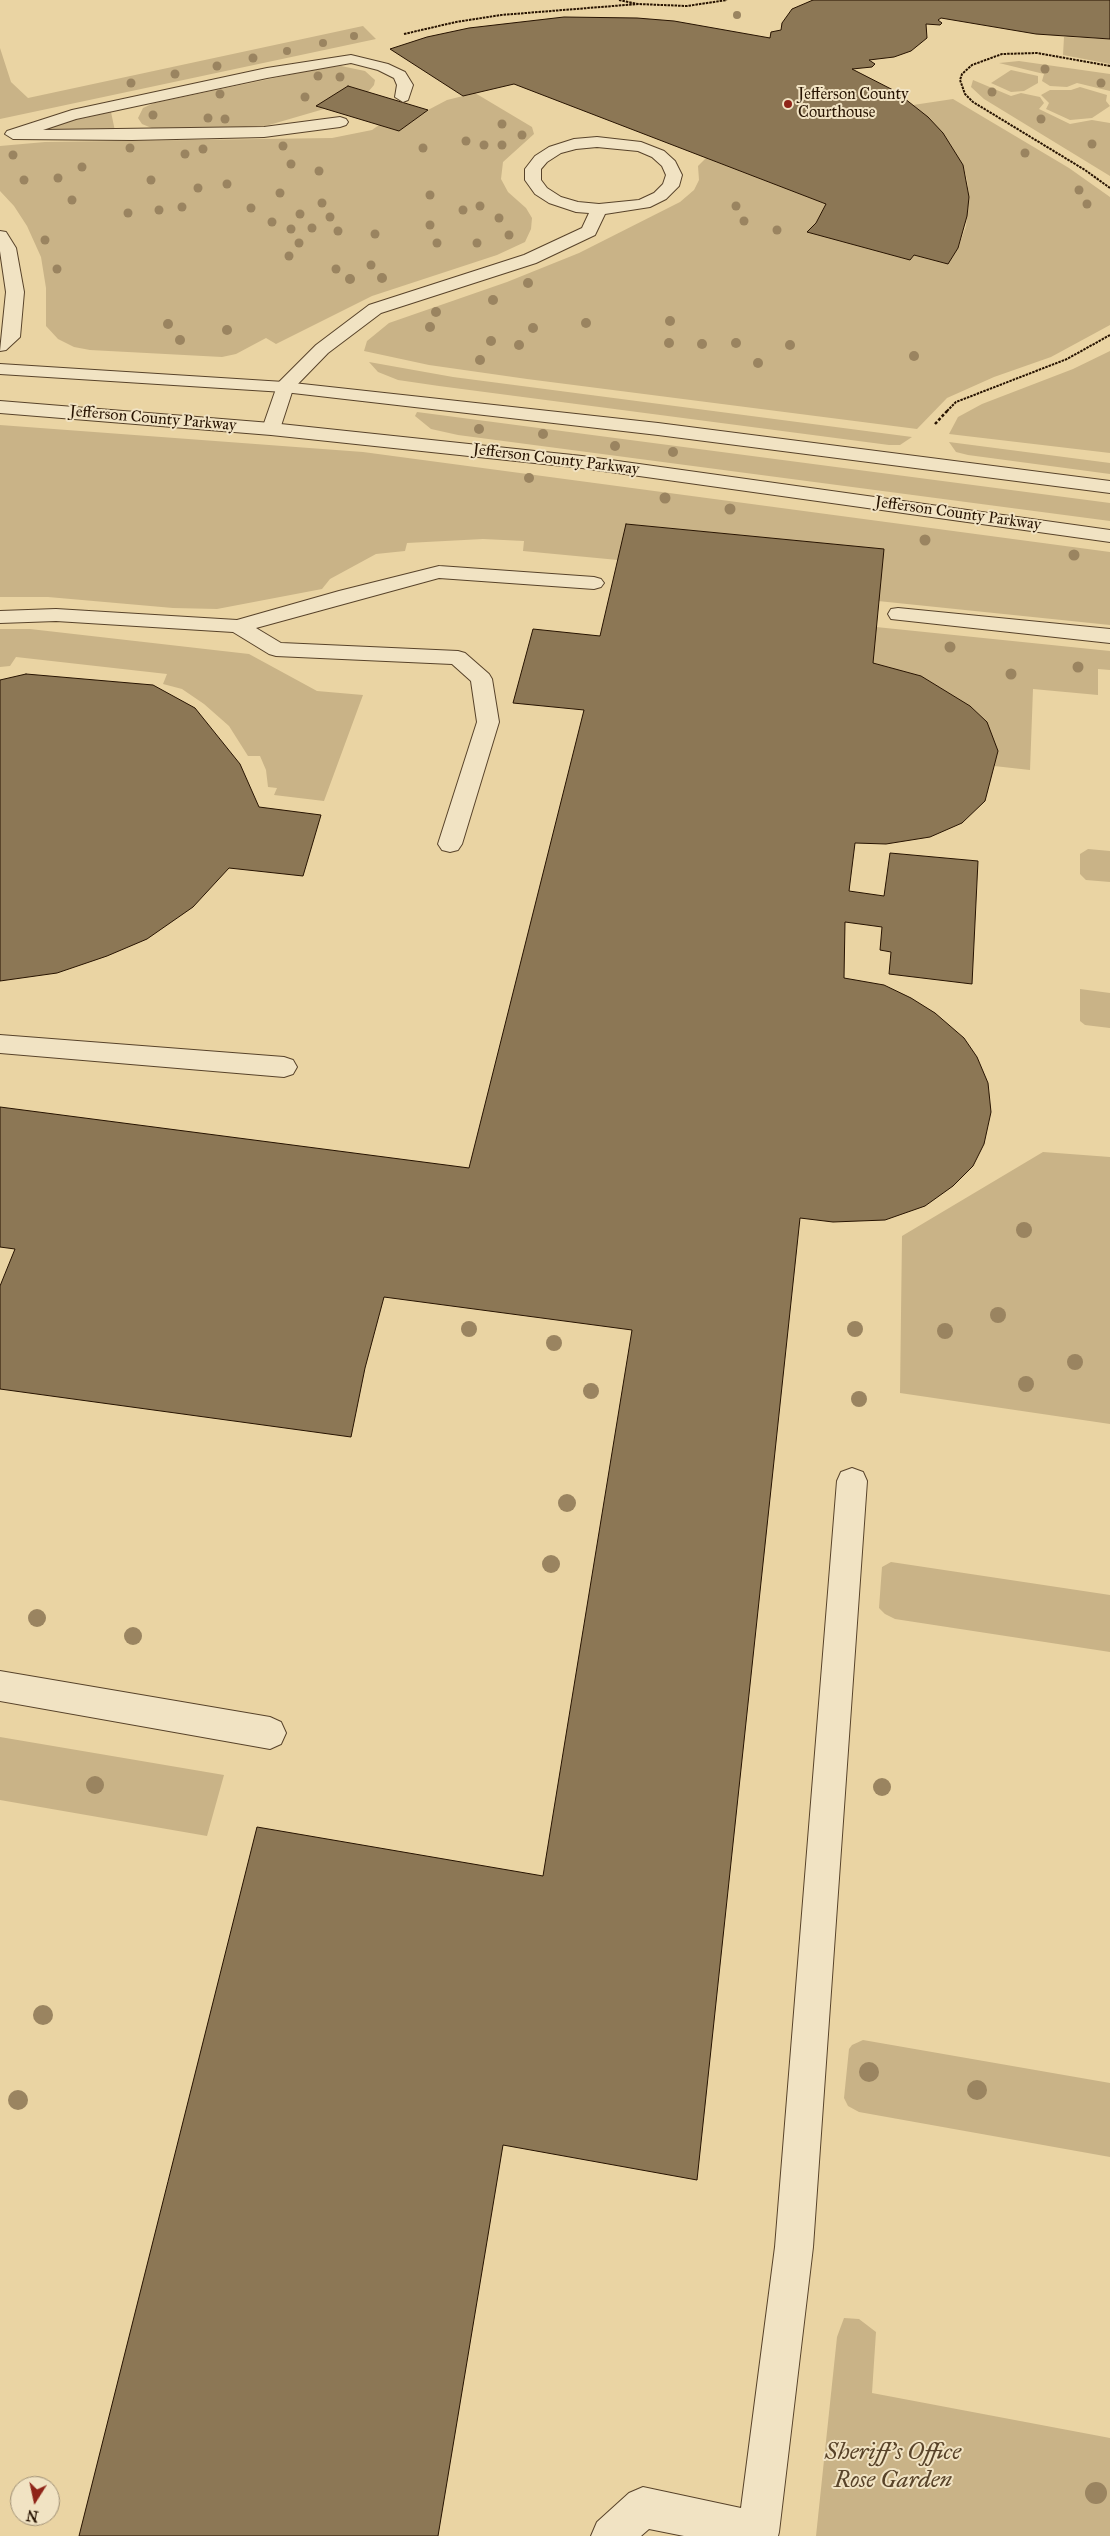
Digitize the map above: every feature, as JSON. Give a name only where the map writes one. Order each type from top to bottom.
[{"type":"street","points":[[6,135],[72,115],[121,104],[284,70],[351,59],[384,66],[400,75],[405,85],[403,97]]},
{"type":"street","points":[[121,104],[132,135]]},
{"type":"street","points":[[6,135],[264,132],[340,122]]},
{"type":"street","points":[[597,142],[641,147],[658,154],[670,164],[674,175],[671,186],[660,196],[644,204],[599,210],[555,200],[541,191],[533,180],[533,169],[541,159],[555,150],[597,142]]},
{"type":"street","points":[[271,429],[284,387],[322,349],[376,309],[530,259],[589,230],[599,210]]},
{"type":"street","points":[[0,236],[8,248],[15,292],[11,337],[0,346]]},
{"type":"street","name":"Jefferson County Parkway","points":[[0,369],[284,387],[658,429],[1110,487]]},
{"type":"street","name":"Jefferson County Parkway","points":[[0,407],[271,429],[582,462],[1110,536]]},
{"type":"street","points":[[0,617],[56,615],[238,626],[346,595],[439,572],[594,583]]},
{"type":"street","points":[[898,614],[1110,636]]},
{"type":"street","points":[[238,626],[276,649],[458,658],[481,679],[488,722],[450,844]]},
{"type":"street","points":[[0,1044],[284,1067]]},
{"type":"street","points":[[611,2536],[643,2507],[758,2534],[794,2247],[852,1481]]},
{"type":"street","points":[[0,1686],[270,1734]]},
{"type":"path","points":[[619,0],[638,4]]},
{"type":"path","points":[[396,36],[456,22],[501,15],[638,4],[687,6],[727,0]]},
{"type":"path","points":[[1110,66],[1055,55],[1011,54],[987,58],[972,65],[962,74],[960,80],[965,94],[973,102],[1085,170],[1110,188]]},
{"type":"path","points":[[932,430],[939,418],[956,402],[1067,359],[1110,335]]},
{"type":"green space","points":[[363,26],[376,39],[0,119],[0,48],[11,82],[28,98]]},
{"type":"green space","points":[[1064,37],[1110,39],[1110,64],[1063,55]]},
{"type":"green space","points":[[1019,61],[1110,74],[1110,91],[1077,83],[1067,87],[1050,86],[1042,81],[1044,74],[999,63]]},
{"type":"green space","points":[[341,66],[365,71],[375,80],[374,85],[368,92],[348,86],[317,106],[324,109],[269,125],[244,129],[154,129],[142,124],[138,118],[143,108],[154,103],[327,67]]},
{"type":"green space","points":[[1011,70],[1038,76],[1038,83],[1024,91],[1011,92],[991,83]]},
{"type":"green space","points":[[973,80],[1011,96],[1021,93],[1040,97],[1044,103],[1039,109],[1070,124],[1092,120],[1110,123],[1110,176],[984,99],[971,87]]},
{"type":"green space","points":[[1080,87],[1107,95],[1106,101],[1110,106],[1092,118],[1070,120],[1046,109],[1049,103],[1041,95],[1050,90],[1071,90]]},
{"type":"green space","points":[[475,93],[532,127],[534,134],[503,162],[501,179],[508,192],[526,208],[532,218],[531,229],[525,242],[497,255],[372,296],[276,344],[266,338],[236,354],[222,357],[90,350],[74,347],[58,339],[46,326],[46,288],[41,257],[27,226],[14,206],[0,191],[0,146],[45,142],[332,138],[372,130],[379,125],[399,131],[428,110],[447,100]]},
{"type":"green space","points":[[953,99],[1069,168],[1110,197],[1110,325],[1051,357],[994,377],[947,398],[917,429],[527,379],[429,365],[364,351],[367,341],[389,323],[507,282],[579,253],[680,202],[694,190],[699,180],[698,166],[706,158],[826,204],[816,223],[808,232],[910,260],[914,255],[948,264],[958,248],[966,226],[969,197],[967,180],[963,165],[943,133],[913,105]]},
{"type":"green space","points":[[111,112],[115,131],[35,131],[34,129]]},
{"type":"green space","points":[[1110,351],[1110,453],[949,434],[958,417],[982,404],[1073,369]]},
{"type":"green space","points":[[369,362],[453,377],[912,437],[900,445],[889,445],[439,386],[398,380],[378,372]]},
{"type":"green space","points":[[417,412],[1110,503],[1110,521],[458,435],[431,429],[415,416]]},
{"type":"green space","points":[[0,425],[363,452],[1110,552],[1110,625],[878,601],[883,549],[627,524],[618,560],[523,551],[524,541],[483,539],[407,543],[405,551],[376,554],[330,579],[322,589],[217,609],[173,608],[48,597],[0,597]]},
{"type":"green space","points":[[949,442],[1110,463],[1110,474],[968,455],[956,452]]},
{"type":"green space","points":[[876,627],[1110,651],[1110,670],[1098,669],[1098,695],[1033,689],[1030,770],[994,766],[998,752],[987,722],[970,706],[921,676],[873,663]]},
{"type":"green space","points":[[0,629],[30,629],[249,654],[317,691],[363,695],[324,801],[274,795],[277,788],[268,787],[266,770],[260,756],[248,756],[229,726],[204,704],[182,689],[163,684],[167,674],[16,657],[10,666],[0,667]]},
{"type":"green space","points":[[1088,849],[1110,851],[1110,882],[1086,880],[1080,874],[1080,854]]},
{"type":"green space","points":[[1080,989],[1110,993],[1110,1028],[1085,1025],[1080,1021]]},
{"type":"green space","points":[[1043,1152],[1110,1157],[1110,1424],[900,1393],[902,1236]]},
{"type":"green space","points":[[891,1562],[1110,1595],[1110,1652],[895,1619],[885,1614],[879,1608],[882,1567]]},
{"type":"green space","points":[[0,1737],[224,1775],[207,1836],[0,1800]]},
{"type":"green space","points":[[863,2040],[1110,2083],[1110,2157],[859,2112],[848,2106],[844,2098],[849,2049],[852,2045]]},
{"type":"green space","name":"Sheriff's Office Rose Garden","points":[[844,2318],[859,2319],[876,2332],[872,2393],[1110,2438],[1110,2536],[816,2536],[837,2337]]},
{"type":"building","points":[[813,0],[1110,0],[1110,39],[1036,34],[941,18],[938,20],[942,23],[940,25],[926,24],[927,38],[911,51],[894,57],[869,60],[875,64],[872,67],[852,69],[895,91],[928,117],[943,133],[963,165],[969,197],[967,216],[958,248],[948,264],[914,255],[910,260],[807,232],[816,223],[826,204],[514,84],[463,96],[390,49],[427,37],[469,28],[564,17],[637,18],[674,21],[770,38],[771,32],[781,30],[782,23],[792,9]]},
{"type":"building","points":[[348,86],[428,110],[399,131],[316,106]]},
{"type":"building","points":[[626,524],[884,549],[873,663],[921,676],[970,706],[987,722],[998,751],[985,801],[962,823],[930,837],[886,844],[855,843],[849,891],[884,896],[890,853],[978,861],[972,984],[889,974],[891,952],[880,950],[882,927],[845,922],[844,978],[884,985],[911,998],[935,1013],[964,1038],[977,1057],[988,1083],[991,1112],[984,1144],[973,1166],[953,1186],[925,1206],[885,1220],[833,1222],[800,1218],[697,2180],[503,2145],[438,2536],[79,2536],[257,1827],[543,1876],[632,1330],[384,1297],[365,1368],[351,1437],[0,1389],[0,1286],[15,1249],[0,1247],[0,1107],[469,1168],[584,710],[513,703],[533,629],[600,636]]},
{"type":"building","points":[[26,674],[153,685],[195,708],[240,764],[259,807],[321,815],[303,876],[229,868],[193,907],[147,939],[107,956],[57,973],[0,981],[0,680]]},
{"type":"place","name":"Jefferson County Courthouse","points":[[788,104]]}]
